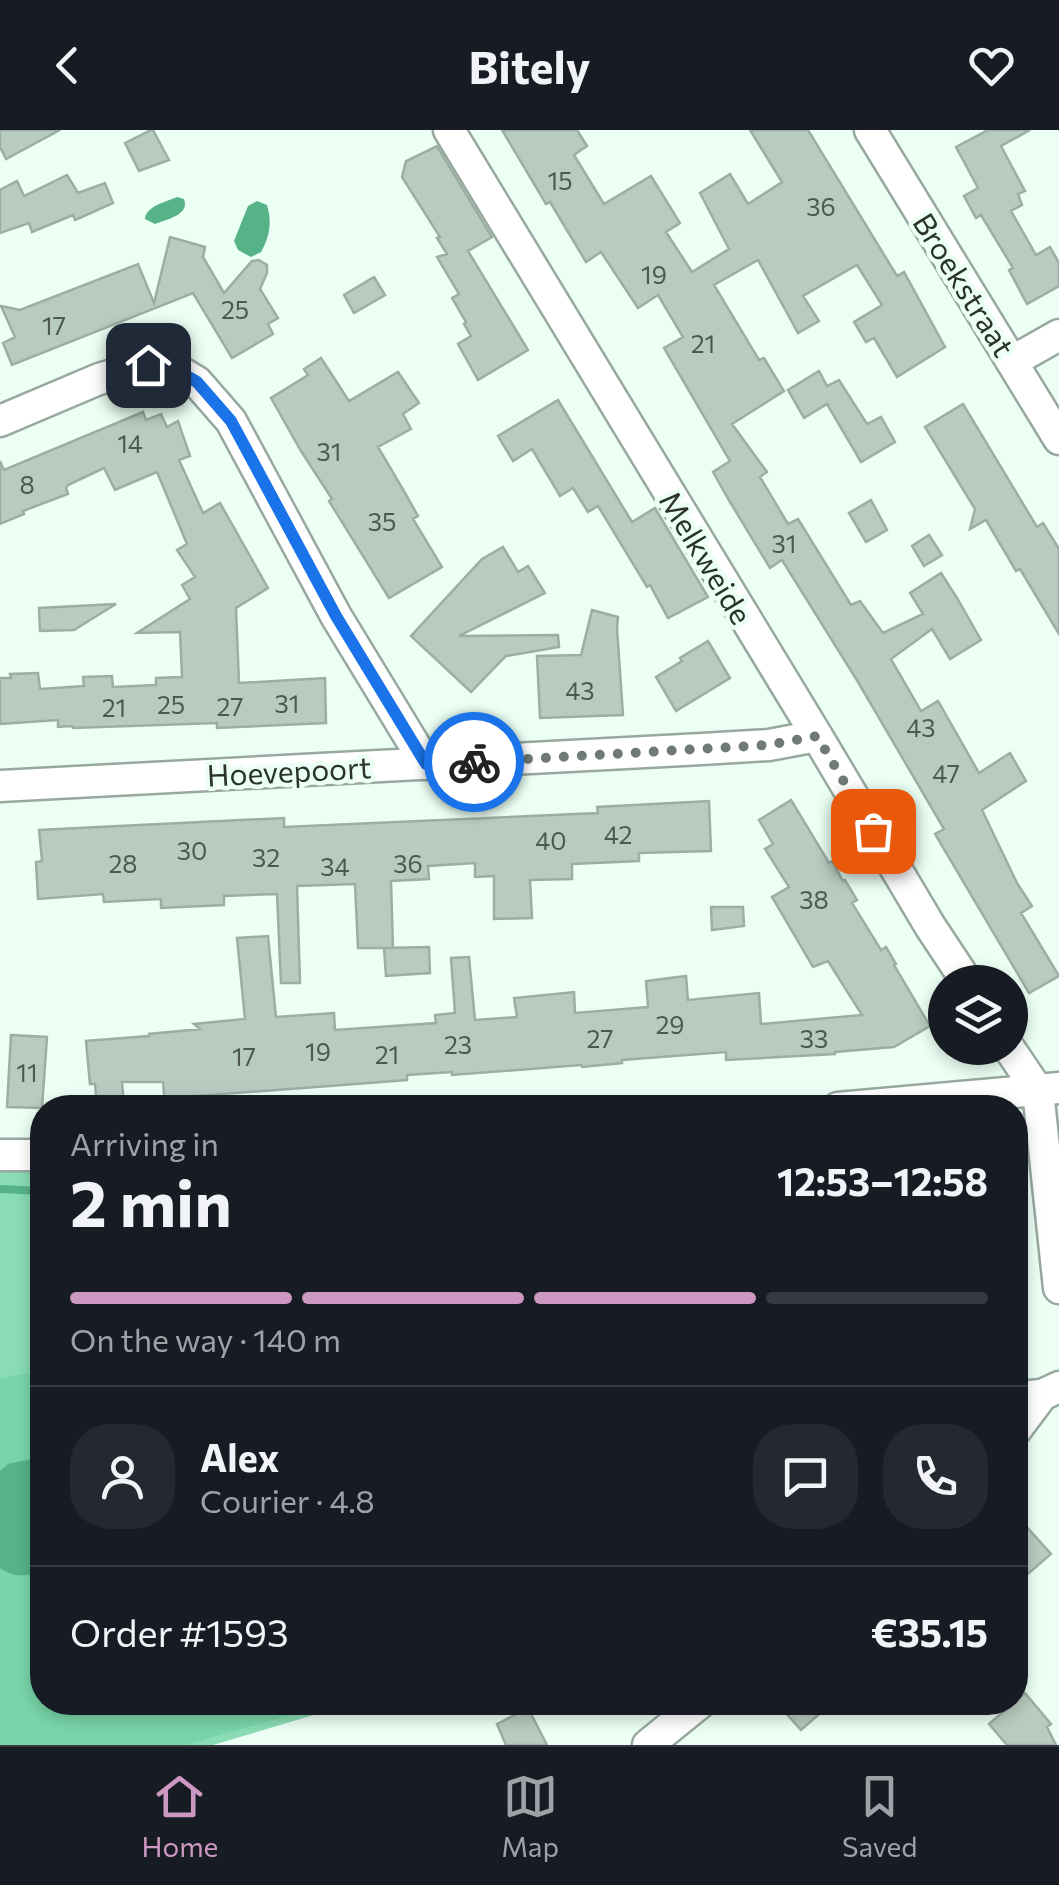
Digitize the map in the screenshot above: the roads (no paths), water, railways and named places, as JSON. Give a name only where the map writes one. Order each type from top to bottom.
[{"type":"street","name":"Melkweide","points":[[449,130],[955,965]]},
{"type":"street","name":"Broekstraat","points":[[870,130],[1059,439]]},
{"type":"street","points":[[1013,361],[1059,335]]},
{"type":"street","points":[[0,421],[99,379],[148,365],[168,365],[197,382],[231,421],[336,616],[426,764]]},
{"type":"street","name":"Hoevepoort","points":[[0,786],[768,745],[817,736]]},
{"type":"street","points":[[1026,1065],[1048,1089],[1059,1288]]},
{"type":"street","points":[[982,1095],[1048,1089]]},
{"type":"street","points":[[0,1155],[30,1156]]},
{"type":"street","points":[[648,1745],[684,1715]]},
{"type":"waterway","points":[[0,1189],[30,1190]]}]
